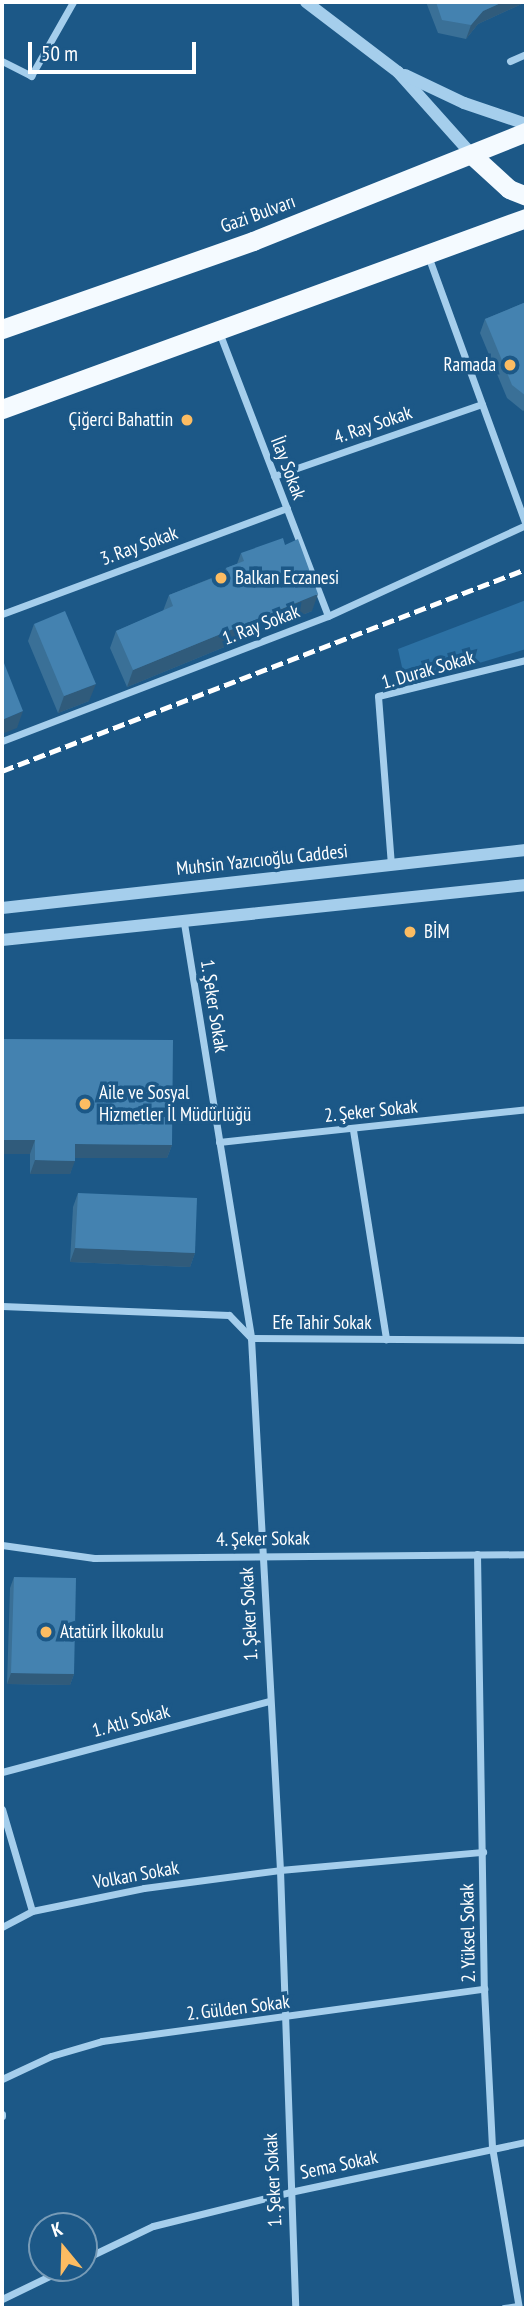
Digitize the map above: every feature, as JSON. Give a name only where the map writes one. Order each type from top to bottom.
[{"type":"highway","name":"Gazi Bulvarı","points":[[2,329],[253,241],[473,156],[526,132]]},
{"type":"highway","points":[[473,156],[509,189],[526,196]]},
{"type":"highway","points":[[2,409],[428,256],[526,218]]},
{"type":"street","points":[[2,61],[31,76],[73,2]]},
{"type":"street","points":[[306,2],[398,72],[473,156]]},
{"type":"street","points":[[510,61],[526,54]]},
{"type":"street","points":[[398,72],[464,103],[526,124]]},
{"type":"street","points":[[428,256],[526,524]]},
{"type":"street","name":"İlay Sokak","points":[[219,331],[328,616]]},
{"type":"street","name":"4. Ray Sokak","points":[[274,476],[482,404]]},
{"type":"street","name":"3. Ray Sokak","points":[[2,614],[287,508]]},
{"type":"street","name":"1. Ray Sokak","points":[[2,741],[328,616],[526,524]]},
{"type":"street","name":"1. Durak Sokak","points":[[391,866],[378,696],[526,660]]},
{"type":"street","name":"Muhsin Yazıcıoğlu Caddesi","points":[[2,908],[526,850]]},
{"type":"street","points":[[2,940],[526,885]]},
{"type":"street","name":"1. Şeker Sokak","points":[[184,923],[251,1338],[280,1870],[282,2019],[295,2308]]},
{"type":"street","name":"2. Şeker Sokak","points":[[219,1142],[352,1130],[526,1109]]},
{"type":"street","points":[[352,1130],[386,1339]]},
{"type":"street","name":"Efe Tahir Sokak","points":[[2,1307],[229,1315],[251,1338],[526,1340]]},
{"type":"street","name":"4. Şeker Sokak","points":[[2,1545],[94,1558],[526,1554]]},
{"type":"street","name":"2. Yüksel Sokak","points":[[477,1554],[484,1989],[492,2147],[519,2307]]},
{"type":"street","name":"1. Atlı Sokak","points":[[2,1772],[269,1701]]},
{"type":"street","points":[[2,1809],[32,1911]]},
{"type":"street","name":"Volkan Sokak","points":[[2,1927],[32,1911],[144,1888],[280,1870],[483,1852]]},
{"type":"street","name":"2. Gülden Sokak","points":[[2,2079],[51,2056],[102,2041],[282,2019],[484,1989]]},
{"type":"street","name":"Sema Sokak","points":[[98,2252],[153,2226],[290,2192],[492,2147],[526,2142]]},
{"type":"street","points":[[2,2299],[37,2282]]},
{"type":"street","points":[[504,2308],[519,2307]]},
{"type":"shaded area","points":[[526,600],[526,649],[406,685],[398,649]]},
{"type":"building","points":[[436,2],[503,2],[483,11],[471,25],[442,20]]},
{"type":"building","name":"Ramada","points":[[526,302],[526,396],[512,385],[485,319]]},
{"type":"building","points":[[283,538],[285,545],[298,539],[318,594],[133,670],[116,631],[173,606],[169,595],[228,572],[226,568],[244,561],[241,553]]},
{"type":"building","points":[[65,611],[96,684],[64,696],[34,624]]},
{"type":"building","points":[[4,663],[23,711],[2,720],[2,664]]},
{"type":"building","name":"Aile ve Sosyal Hizmetler İl Müdürlüğü","points":[[2,1039],[173,1040],[172,1145],[75,1144],[75,1161],[35,1160],[35,1140],[2,1140]]},
{"type":"building","points":[[78,1193],[197,1198],[195,1253],[75,1248]]},
{"type":"building","points":[[14,1577],[76,1578],[74,1674],[11,1673]]},
{"type":"railway","points":[[2,771],[526,569]]},
{"type":"place","name":"Ramada","points":[[510,365]]},
{"type":"place","name":"Çiğerci Bahattin","points":[[187,420]]},
{"type":"place","name":"Balkan Eczanesi","points":[[221,578]]},
{"type":"place","name":"BİM","points":[[410,932]]},
{"type":"place","name":"Aile ve Sosyal Hizmetler İl Müdürlüğü","points":[[85,1104]]},
{"type":"place","name":"Atatürk İlkokulu","points":[[46,1632]]}]
